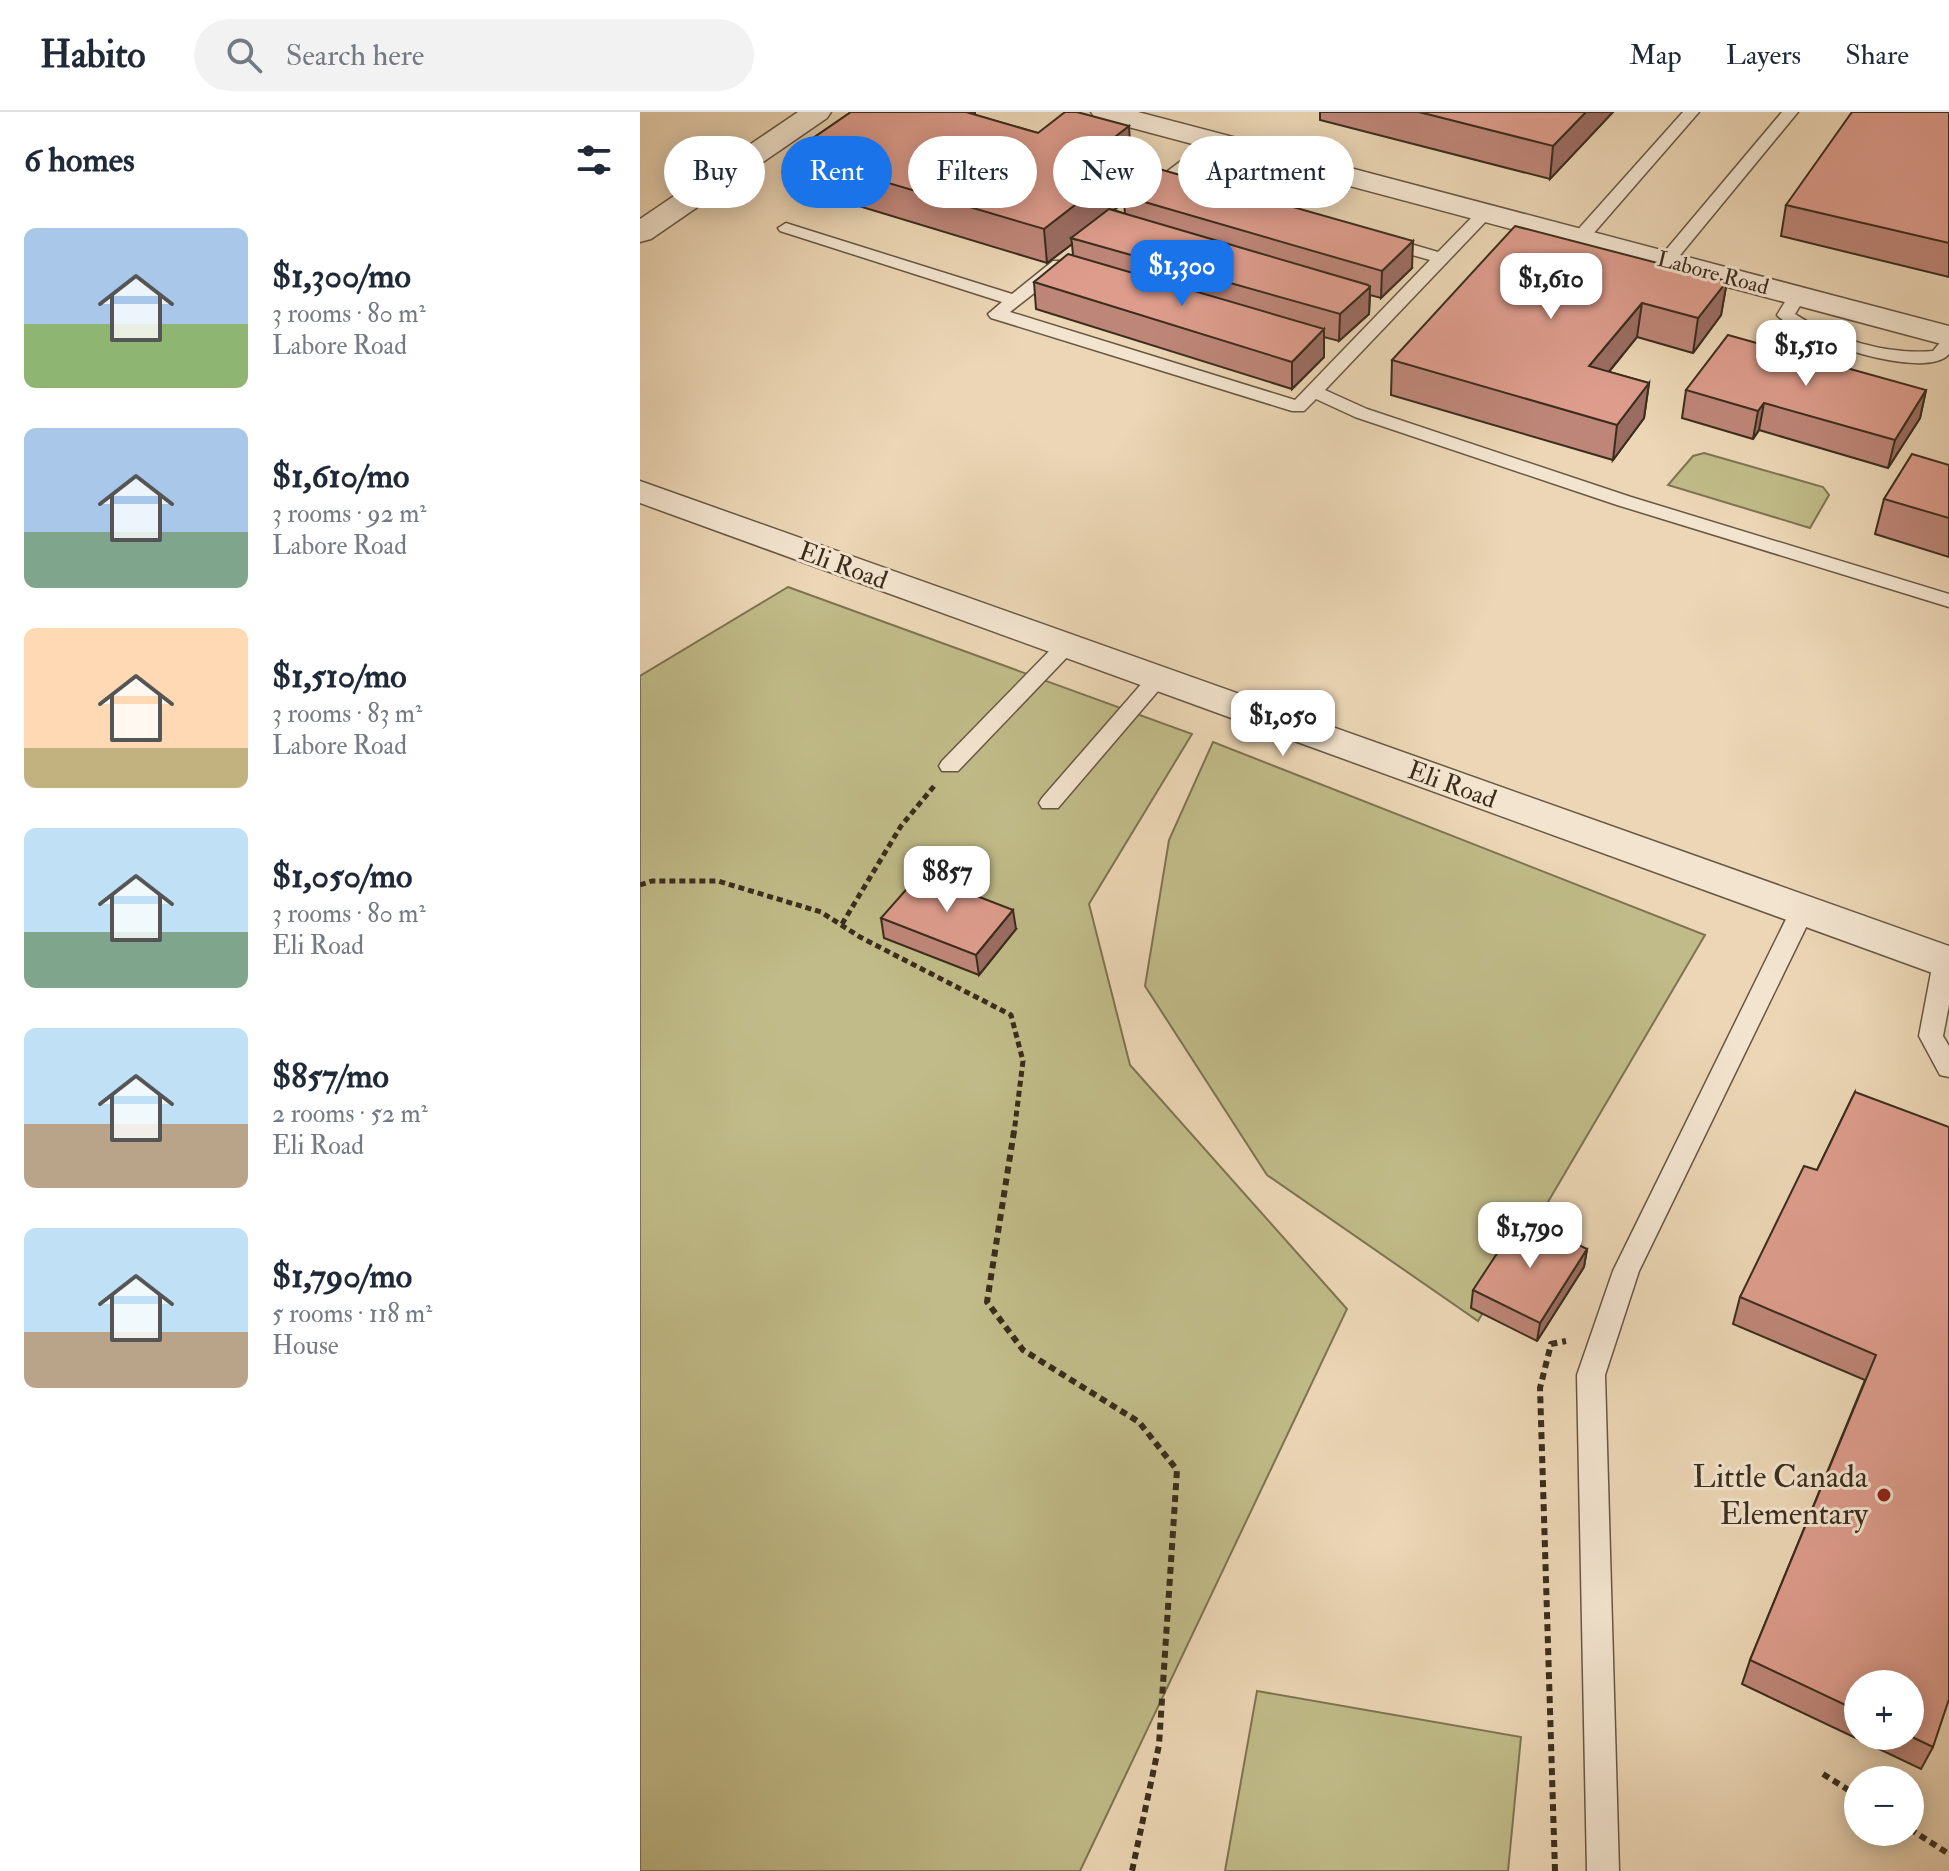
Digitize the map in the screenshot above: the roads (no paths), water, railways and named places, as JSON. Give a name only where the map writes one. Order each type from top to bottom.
[{"type":"street","points":[[640,233],[817,112]]},
{"type":"street","name":"Labore Road","points":[[1116,113],[1196,136]]},
{"type":"street","name":"Labore Road","points":[[1354,178],[1949,336]]},
{"type":"street","name":"Eli Road","points":[[640,491],[1947,963]]},
{"type":"lane","points":[[1580,238],[1691,112]]},
{"type":"lane","points":[[1666,261],[1790,112]]},
{"type":"lane","points":[[1076,251],[1062,270],[997,314],[1298,407],[1341,353],[1384,308],[1442,258],[1485,213]]},
{"type":"lane","points":[[786,228],[1014,300]]},
{"type":"lane","points":[[1365,236],[1442,258]]},
{"type":"lane","points":[[1797,296],[1786,315],[1809,331],[1903,359],[1938,356],[1949,343]]},
{"type":"lane","points":[[1313,391],[1361,413],[1624,501],[1949,601]]},
{"type":"lane","points":[[950,766],[1066,646]]},
{"type":"lane","points":[[1050,803],[1157,679]]},
{"type":"lane","points":[[1603,1871],[1591,1375],[1626,1271],[1802,911]]},
{"type":"lane","points":[[1947,963],[1931,1036],[1949,1068]]},
{"type":"place","name":"Little Canada Elementary","points":[[1884,1495]]}]
